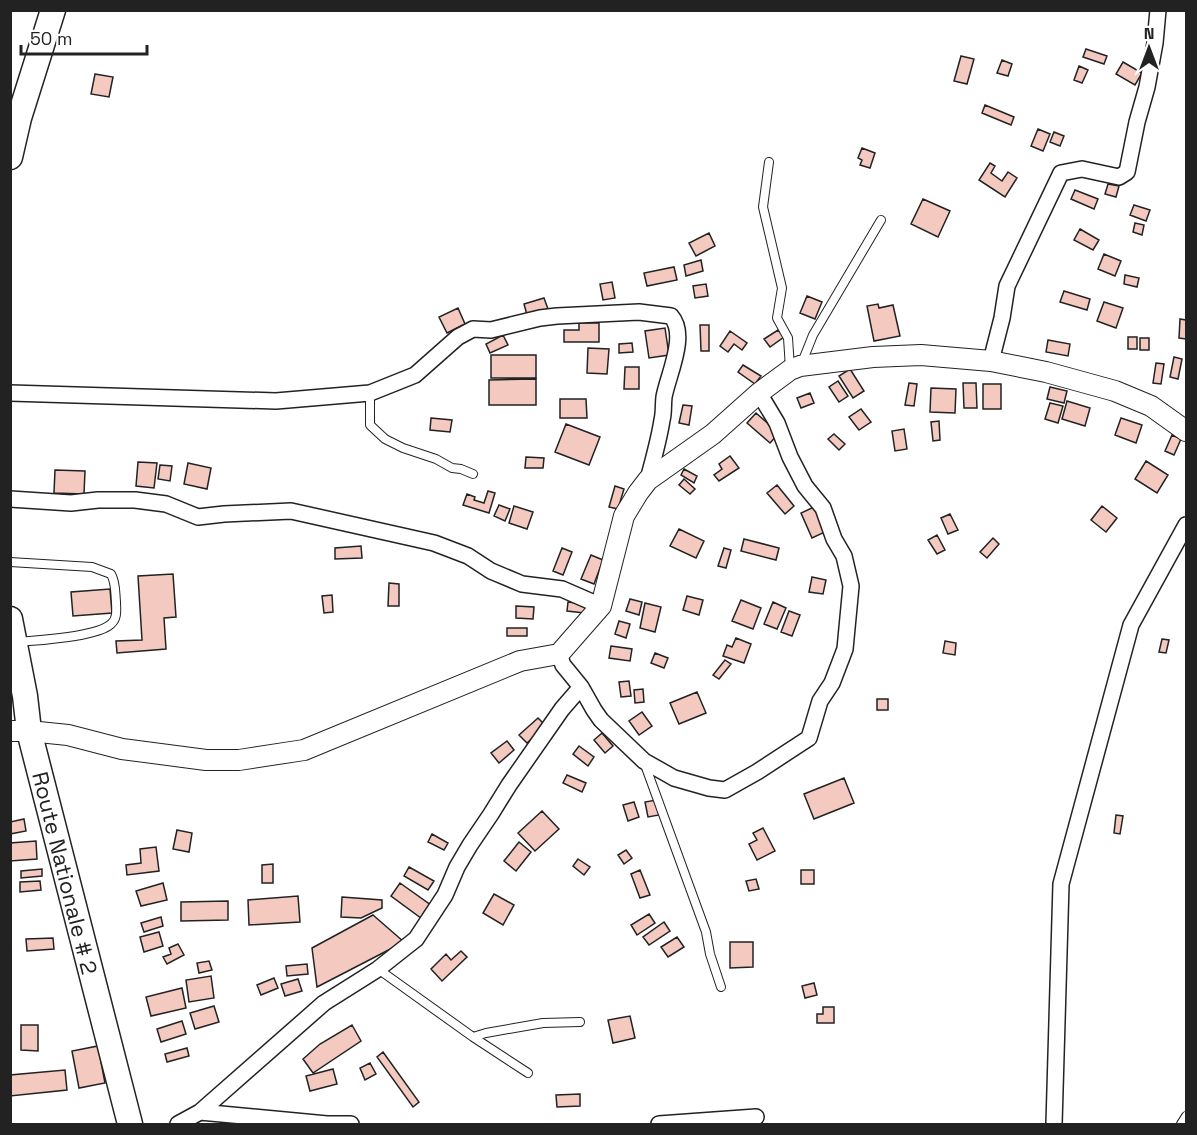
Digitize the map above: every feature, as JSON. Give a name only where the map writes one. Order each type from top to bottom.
[{"type":"main road","points":[[11,149],[53,10]]},
{"type":"main road","name":"Route Nationale # 2","points":[[13,631],[20,731],[130,1125]]},
{"type":"street","points":[[991,361],[1007,286],[1061,173],[1082,169],[1119,177],[1127,172],[1155,43],[1158,10]]},
{"type":"street","points":[[10,393],[276,402],[370,393],[415,375],[458,337],[473,329],[491,330],[557,316],[639,312],[671,316],[677,329],[673,369],[666,385],[663,419],[648,480]]},
{"type":"street","points":[[20,731],[68,735],[122,749],[196,759],[239,760],[276,755],[304,750],[520,661],[559,654],[601,606],[624,516],[648,480],[713,434],[759,393],[795,368],[873,357],[921,356],[991,361],[1046,372],[1115,391],[1151,406],[1186,431]]},
{"type":"street","points":[[559,654],[563,665],[581,687],[601,720],[644,761],[674,778],[725,790],[809,738],[820,701],[832,683],[845,649],[851,586],[844,556],[834,539],[823,508],[805,486],[790,457],[777,423],[759,393]]},
{"type":"street","points":[[10,499],[71,503],[135,500],[166,504],[198,517],[224,513],[291,511],[434,543],[461,553],[491,572],[522,584],[562,589],[601,606]]},
{"type":"street","points":[[1054,1125],[1061,884],[1131,625],[1186,525]]},
{"type":"street","points":[[178,1125],[200,1112],[324,1003],[378,969],[416,939],[445,895],[470,845],[509,785],[581,687]]},
{"type":"street","points":[[200,1112],[351,1125]]},
{"type":"street","points":[[658,1125],[756,1117]]},
{"type":"lane","points":[[769,162],[763,207],[783,288],[777,318],[788,338],[795,368]]},
{"type":"lane","points":[[795,368],[881,220]]},
{"type":"lane","points":[[370,393],[370,425],[385,439],[403,448],[436,459],[452,468],[473,474]]},
{"type":"lane","points":[[10,562],[92,567],[111,574],[115,581],[116,615],[112,624],[100,630],[70,638],[13,631]]},
{"type":"lane","points":[[644,761],[706,932],[710,954],[721,987]]},
{"type":"lane","points":[[378,969],[528,1073]]},
{"type":"lane","points":[[473,1037],[543,1023],[580,1022]]},
{"type":"lane","points":[[1181,1125],[1186,1116]]},
{"type":"building","points":[[1086,49],[1107,56],[1104,64],[1083,57]]},
{"type":"building","points":[[961,56],[974,59],[967,84],[954,81]]},
{"type":"building","points":[[1002,60],[1012,64],[1008,76],[997,73]]},
{"type":"building","points":[[1123,62],[1142,73],[1135,85],[1116,74]]},
{"type":"building","points":[[1079,66],[1088,70],[1082,83],[1074,80]]},
{"type":"building","points":[[95,74],[113,77],[109,97],[91,94]]},
{"type":"building","points":[[985,105],[1014,117],[1011,125],[982,113]]},
{"type":"building","points":[[1038,129],[1050,134],[1043,151],[1031,146]]},
{"type":"building","points":[[1054,132],[1064,136],[1060,146],[1050,142]]},
{"type":"building","points":[[862,148],[875,153],[870,168],[860,165],[862,160],[858,158]]},
{"type":"building","points":[[990,163],[995,166],[991,173],[1002,181],[1008,172],[1017,178],[1005,197],[979,180]]},
{"type":"building","points":[[1108,184],[1119,186],[1116,197],[1105,194]]},
{"type":"building","points":[[1075,190],[1098,199],[1094,209],[1071,199]]},
{"type":"building","points":[[923,199],[950,211],[938,237],[911,224]]},
{"type":"building","points":[[1134,205],[1150,210],[1146,221],[1130,215]]},
{"type":"building","points":[[1135,223],[1144,225],[1142,235],[1133,232]]},
{"type":"building","points":[[1080,229],[1099,240],[1093,250],[1074,240]]},
{"type":"building","points":[[709,233],[715,246],[696,256],[689,243]]},
{"type":"building","points":[[1104,254],[1121,261],[1115,276],[1098,269]]},
{"type":"building","points":[[701,260],[703,271],[686,276],[684,265]]},
{"type":"building","points":[[674,267],[677,280],[647,286],[644,273]]},
{"type":"building","points":[[1125,275],[1139,278],[1137,287],[1124,284]]},
{"type":"building","points":[[612,282],[615,298],[603,300],[600,284]]},
{"type":"building","points":[[706,284],[708,296],[695,298],[693,286]]},
{"type":"building","points":[[1064,291],[1090,299],[1087,310],[1060,302]]},
{"type":"building","points":[[807,296],[822,302],[815,319],[800,313]]},
{"type":"building","points":[[544,298],[548,309],[527,315],[524,304]]},
{"type":"building","points":[[1104,302],[1123,308],[1116,328],[1097,321]]},
{"type":"building","points":[[878,304],[879,308],[893,305],[900,336],[874,341],[867,306]]},
{"type":"building","points":[[458,308],[465,324],[447,333],[439,317]]},
{"type":"building","points":[[1180,319],[1186,320],[1186,339],[1179,338]]},
{"type":"building","points":[[579,323],[599,323],[599,342],[564,342],[564,330],[579,330]]},
{"type":"building","points":[[700,325],[709,325],[709,351],[701,351]]},
{"type":"building","points":[[665,328],[669,355],[649,358],[645,331]]},
{"type":"building","points":[[778,330],[784,337],[770,347],[764,339]]},
{"type":"building","points":[[730,331],[747,343],[742,350],[734,344],[728,352],[720,346]]},
{"type":"building","points":[[503,335],[508,345],[490,353],[486,344]]},
{"type":"building","points":[[1128,337],[1137,337],[1137,349],[1128,349]]},
{"type":"building","points":[[1140,338],[1149,338],[1149,350],[1140,350]]},
{"type":"building","points":[[1048,340],[1070,344],[1068,356],[1046,352]]},
{"type":"building","points":[[632,343],[633,352],[619,353],[619,344]]},
{"type":"building","points":[[588,348],[609,349],[607,374],[587,373]]},
{"type":"building","points":[[491,355],[536,355],[536,378],[491,378]]},
{"type":"building","points":[[1174,357],[1182,359],[1178,379],[1170,377]]},
{"type":"building","points":[[1156,363],[1164,364],[1161,384],[1153,383]]},
{"type":"building","points":[[743,365],[761,376],[755,384],[738,372]]},
{"type":"building","points":[[625,367],[639,367],[639,389],[624,389]]},
{"type":"building","points":[[850,369],[864,391],[853,398],[839,376]]},
{"type":"building","points":[[536,379],[536,405],[489,405],[489,380]]},
{"type":"building","points":[[838,381],[848,396],[839,402],[829,387]]},
{"type":"building","points":[[909,383],[917,384],[914,406],[905,405]]},
{"type":"building","points":[[963,383],[976,383],[977,408],[964,408]]},
{"type":"building","points":[[983,384],[1001,384],[1001,409],[983,409]]},
{"type":"building","points":[[1050,387],[1067,391],[1064,403],[1047,399]]},
{"type":"building","points":[[931,388],[956,389],[955,413],[930,412]]},
{"type":"building","points":[[810,393],[814,403],[801,408],[797,398]]},
{"type":"building","points":[[560,399],[586,399],[587,418],[560,418]]},
{"type":"building","points":[[1067,401],[1090,408],[1085,426],[1062,419]]},
{"type":"building","points":[[1050,403],[1063,406],[1058,423],[1045,419]]},
{"type":"building","points":[[683,405],[692,406],[689,425],[679,423]]},
{"type":"building","points":[[861,409],[871,422],[859,430],[849,417]]},
{"type":"building","points":[[756,413],[779,433],[770,443],[747,423]]},
{"type":"building","points":[[431,418],[452,420],[450,432],[430,430]]},
{"type":"building","points":[[1121,418],[1142,425],[1136,443],[1115,435]]},
{"type":"building","points":[[939,421],[940,440],[933,441],[931,422]]},
{"type":"building","points":[[566,424],[600,437],[589,465],[555,452]]},
{"type":"building","points":[[904,429],[907,449],[895,451],[892,431]]},
{"type":"building","points":[[834,434],[845,444],[839,450],[828,439]]},
{"type":"building","points":[[1172,435],[1181,439],[1174,455],[1165,451]]},
{"type":"building","points":[[730,456],[739,468],[719,481],[714,475],[722,469],[719,464]]},
{"type":"building","points":[[526,457],[544,458],[543,468],[525,468]]},
{"type":"building","points":[[1146,461],[1168,475],[1157,493],[1135,479]]},
{"type":"building","points":[[138,462],[157,463],[154,488],[136,486]]},
{"type":"building","points":[[188,463],[211,468],[207,489],[184,484]]},
{"type":"building","points":[[160,465],[172,466],[170,481],[158,479]]},
{"type":"building","points":[[684,469],[697,476],[694,483],[681,475]]},
{"type":"building","points":[[55,470],[85,471],[84,494],[54,493]]},
{"type":"building","points":[[684,479],[695,489],[690,494],[679,485]]},
{"type":"building","points":[[777,485],[794,506],[785,514],[767,493]]},
{"type":"building","points":[[615,486],[624,489],[618,509],[609,507]]},
{"type":"building","points":[[488,491],[495,493],[489,513],[463,505],[467,494],[475,497],[474,500],[484,503]]},
{"type":"building","points":[[499,505],[510,509],[505,521],[494,516]]},
{"type":"building","points":[[514,506],[533,512],[527,529],[509,523]]},
{"type":"building","points":[[1102,506],[1117,518],[1106,532],[1091,520]]},
{"type":"building","points":[[814,507],[825,532],[812,538],[801,513]]},
{"type":"building","points":[[950,514],[958,530],[948,534],[941,518]]},
{"type":"building","points":[[679,529],[704,541],[696,558],[670,546]]},
{"type":"building","points":[[937,535],[945,550],[937,554],[928,540]]},
{"type":"building","points":[[993,538],[999,544],[987,558],[980,552]]},
{"type":"building","points":[[744,539],[779,548],[776,560],[741,551]]},
{"type":"building","points":[[361,546],[362,558],[335,559],[335,548]]},
{"type":"building","points":[[562,548],[572,552],[563,575],[553,571]]},
{"type":"building","points":[[724,548],[731,550],[726,568],[718,566]]},
{"type":"building","points":[[591,555],[603,560],[594,584],[581,579]]},
{"type":"building","points":[[173,574],[176,617],[164,618],[166,649],[117,653],[116,641],[142,640],[138,576]]},
{"type":"building","points":[[812,577],[826,580],[823,594],[809,592]]},
{"type":"building","points":[[389,583],[399,584],[399,606],[388,606]]},
{"type":"building","points":[[110,589],[112,613],[73,616],[71,592]]},
{"type":"building","points":[[332,595],[333,612],[324,613],[322,596]]},
{"type":"building","points":[[687,596],[703,600],[699,615],[683,610]]},
{"type":"building","points":[[630,599],[642,602],[639,615],[626,611]]},
{"type":"building","points":[[741,600],[761,608],[753,629],[732,621]]},
{"type":"building","points":[[568,602],[594,605],[593,614],[567,611]]},
{"type":"building","points":[[773,602],[786,608],[777,629],[764,624]]},
{"type":"building","points":[[645,603],[661,607],[655,632],[640,628]]},
{"type":"building","points":[[516,606],[534,607],[533,619],[516,618]]},
{"type":"building","points":[[789,611],[800,615],[792,636],[781,632]]},
{"type":"building","points":[[619,621],[630,624],[626,638],[615,634]]},
{"type":"building","points":[[507,628],[527,628],[527,636],[507,636]]},
{"type":"building","points":[[736,638],[751,644],[744,663],[723,656],[727,645],[732,647]]},
{"type":"building","points":[[1162,639],[1169,640],[1166,653],[1159,652]]},
{"type":"building","points":[[945,641],[956,643],[955,655],[943,653]]},
{"type":"building","points":[[611,646],[632,649],[630,661],[609,658]]},
{"type":"building","points":[[655,653],[668,658],[664,668],[651,663]]},
{"type":"building","points":[[725,660],[731,664],[719,679],[713,675]]},
{"type":"building","points":[[629,681],[631,696],[621,697],[619,682]]},
{"type":"building","points":[[643,689],[644,702],[635,703],[634,690]]},
{"type":"building","points":[[697,692],[706,713],[679,724],[670,703]]},
{"type":"building","points":[[877,699],[888,699],[888,710],[877,710]]},
{"type":"building","points":[[642,712],[652,726],[639,735],[629,721]]},
{"type":"building","points":[[538,718],[546,726],[527,743],[519,735]]},
{"type":"building","points":[[602,733],[613,746],[605,753],[594,740]]},
{"type":"building","points":[[507,741],[514,750],[499,763],[491,753]]},
{"type":"building","points":[[579,746],[594,757],[588,766],[573,754]]},
{"type":"building","points":[[567,775],[586,783],[582,792],[563,783]]},
{"type":"building","points":[[844,778],[854,803],[814,819],[804,794]]},
{"type":"building","points":[[656,800],[659,815],[648,817],[645,802]]},
{"type":"building","points":[[634,802],[639,817],[628,821],[623,805]]},
{"type":"building","points":[[542,811],[559,829],[535,851],[518,833]]},
{"type":"building","points":[[1116,815],[1123,816],[1120,834],[1114,833]]},
{"type":"building","points":[[24,819],[26,831],[10,834],[10,822]]},
{"type":"building","points":[[763,828],[775,851],[757,860],[749,844],[757,840],[753,833]]},
{"type":"building","points":[[177,830],[192,833],[189,852],[173,849]]},
{"type":"building","points":[[432,834],[448,843],[444,850],[428,842]]},
{"type":"building","points":[[36,841],[37,859],[10,861],[10,843]]},
{"type":"building","points":[[519,842],[531,852],[516,871],[504,861]]},
{"type":"building","points":[[156,847],[159,871],[127,875],[126,865],[141,863],[140,849]]},
{"type":"building","points":[[626,850],[632,858],[624,864],[618,855]]},
{"type":"building","points":[[578,859],[590,867],[584,875],[573,866]]},
{"type":"building","points":[[273,864],[273,883],[262,883],[262,865]]},
{"type":"building","points":[[409,867],[434,881],[428,890],[404,876]]},
{"type":"building","points":[[42,869],[42,876],[21,878],[21,871]]},
{"type":"building","points":[[640,870],[650,895],[640,898],[631,874]]},
{"type":"building","points":[[801,870],[814,870],[814,884],[801,884]]},
{"type":"building","points":[[756,879],[759,889],[749,891],[746,881]]},
{"type":"building","points":[[40,881],[41,890],[20,892],[20,882]]},
{"type":"building","points":[[163,883],[167,900],[141,906],[136,891]]},
{"type":"building","points":[[400,883],[435,908],[425,921],[391,896]]},
{"type":"building","points":[[494,894],[514,905],[503,925],[483,913]]},
{"type":"building","points":[[298,896],[300,922],[249,925],[248,900]]},
{"type":"building","points":[[342,897],[382,900],[382,908],[361,918],[341,917]]},
{"type":"building","points":[[228,901],[228,920],[181,921],[181,902]]},
{"type":"building","points":[[649,914],[655,923],[637,935],[631,925]]},
{"type":"building","points":[[373,915],[404,942],[317,987],[312,948]]},
{"type":"building","points":[[161,917],[163,926],[144,932],[141,923]]},
{"type":"building","points":[[664,922],[670,931],[649,945],[643,937]]},
{"type":"building","points":[[159,932],[163,946],[144,952],[140,937]]},
{"type":"building","points":[[677,937],[684,947],[668,957],[661,947]]},
{"type":"building","points":[[53,938],[54,949],[27,951],[26,939]]},
{"type":"building","points":[[730,942],[753,942],[753,967],[730,968]]},
{"type":"building","points":[[178,944],[184,955],[167,964],[163,957],[171,954],[169,948]]},
{"type":"building","points":[[461,951],[467,957],[442,981],[431,969],[446,954],[451,960]]},
{"type":"building","points":[[209,961],[212,970],[199,973],[197,963]]},
{"type":"building","points":[[307,964],[308,974],[287,976],[286,966]]},
{"type":"building","points":[[211,976],[214,998],[189,1002],[186,980]]},
{"type":"building","points":[[274,978],[278,988],[261,995],[257,985]]},
{"type":"building","points":[[298,979],[302,991],[285,996],[281,984]]},
{"type":"building","points":[[814,983],[817,995],[805,998],[802,986]]},
{"type":"building","points":[[182,988],[186,1008],[151,1016],[146,997]]},
{"type":"building","points":[[214,1006],[219,1022],[195,1029],[190,1013]]},
{"type":"building","points":[[823,1007],[834,1007],[834,1023],[817,1023],[817,1014],[823,1014]]},
{"type":"building","points":[[630,1016],[635,1038],[613,1043],[608,1020]]},
{"type":"building","points":[[182,1021],[186,1034],[161,1042],[157,1029]]},
{"type":"building","points":[[21,1025],[38,1025],[38,1051],[21,1050]]},
{"type":"building","points":[[352,1025],[361,1041],[313,1073],[303,1059],[320,1044]]},
{"type":"building","points":[[98,1046],[105,1083],[79,1088],[72,1051]]},
{"type":"building","points":[[187,1048],[189,1056],[167,1062],[165,1054]]},
{"type":"building","points":[[383,1052],[419,1102],[413,1107],[377,1057]]},
{"type":"building","points":[[370,1063],[376,1074],[365,1080],[360,1068]]},
{"type":"building","points":[[333,1069],[337,1084],[310,1091],[306,1076]]},
{"type":"building","points":[[65,1070],[67,1090],[10,1096],[10,1075]]},
{"type":"building","points":[[580,1094],[580,1106],[557,1107],[556,1095]]}]
